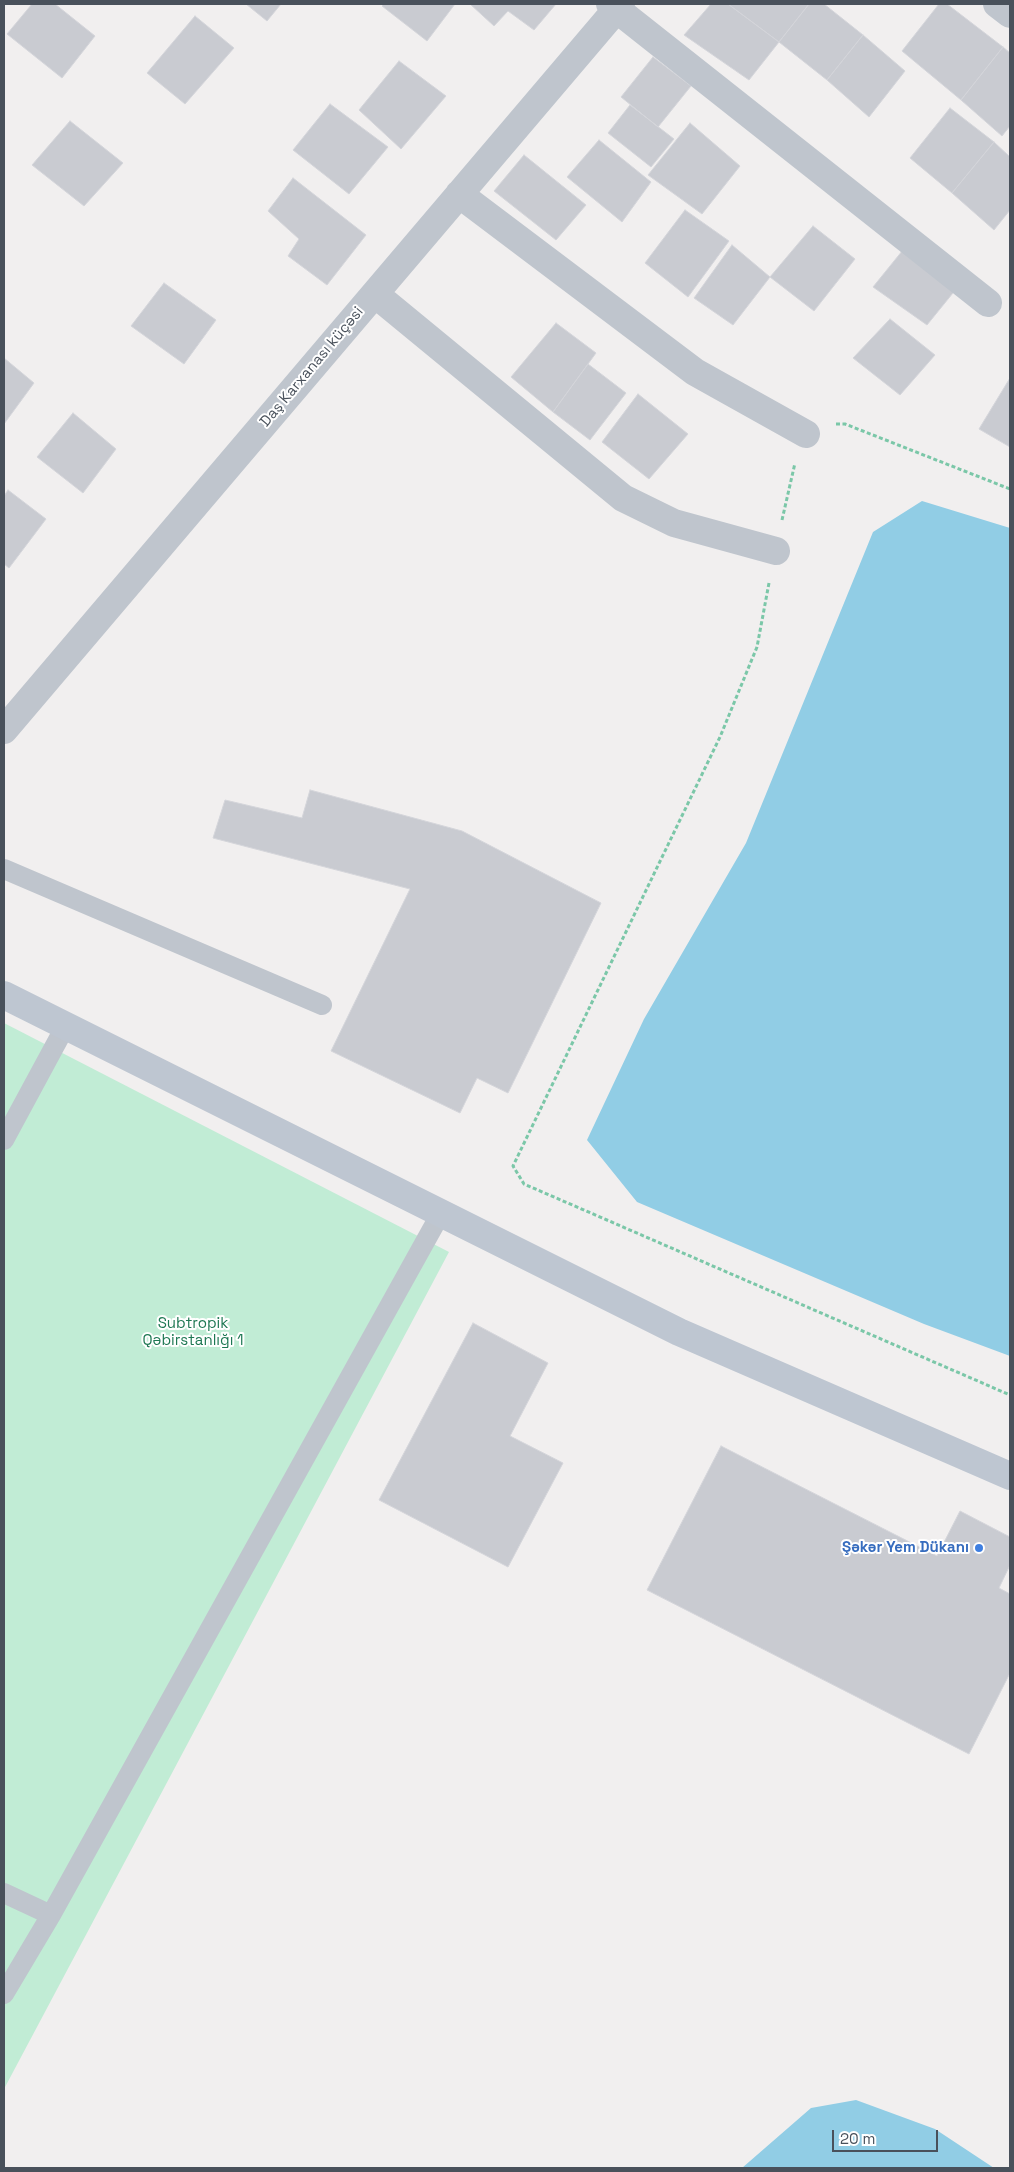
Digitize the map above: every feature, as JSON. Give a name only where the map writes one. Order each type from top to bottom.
[{"type":"street","points":[[997,4],[1010,14]]},
{"type":"street","points":[[616,5],[988,303]]},
{"type":"street","name":"Daş Karxanası küçəsi","points":[[4,730],[375,294],[616,5]]},
{"type":"street","points":[[459,194],[695,372],[806,434]]},
{"type":"street","points":[[375,294],[623,498],[674,523],[776,551]]},
{"type":"street","points":[[4,994],[66,1027],[679,1332],[1010,1476]]},
{"type":"lane","points":[[4,869],[322,1005]]},
{"type":"lane","points":[[4,1140],[66,1027]]},
{"type":"lane","points":[[4,1994],[51,1915],[441,1213]]},
{"type":"lane","points":[[4,1893],[51,1915]]},
{"type":"path","points":[[1010,489],[845,424],[822,424],[806,434],[791,473],[757,647],[720,738],[513,1166],[524,1184],[1010,1395]]},
{"type":"green space","name":"Subtropik Qəbirstanlığı 1","points":[[4,1023],[449,1252],[4,2089]]},
{"type":"water","points":[[922,501],[1010,528],[1010,1356],[924,1324],[637,1202],[587,1140],[644,1019],[746,843],[873,532]]},
{"type":"water","points":[[856,2100],[935,2129],[994,2168],[742,2168],[811,2108]]},
{"type":"building","points":[[32,4],[55,4],[95,36],[62,78],[7,34]]},
{"type":"building","points":[[246,4],[281,4],[267,21]]},
{"type":"building","points":[[384,4],[455,4],[427,41],[382,6]]},
{"type":"building","points":[[470,4],[556,4],[534,30],[508,11],[494,26]]},
{"type":"building","points":[[711,4],[728,4],[779,42],[749,80],[684,35]]},
{"type":"building","points":[[728,4],[809,4],[779,42]]},
{"type":"building","points":[[809,4],[824,4],[863,35],[827,80],[779,42]]},
{"type":"building","points":[[939,4],[947,4],[1003,47],[961,100],[902,51]]},
{"type":"building","points":[[195,16],[234,48],[185,104],[147,73]]},
{"type":"building","points":[[863,35],[905,71],[869,117],[827,80]]},
{"type":"building","points":[[1003,47],[1010,53],[1010,126],[1002,136],[961,100]]},
{"type":"building","points":[[653,57],[691,86],[658,127],[621,97]]},
{"type":"building","points":[[399,61],[446,96],[401,149],[359,110]]},
{"type":"building","points":[[330,104],[388,147],[349,194],[293,150]]},
{"type":"building","points":[[630,105],[674,139],[651,167],[608,133]]},
{"type":"building","points":[[950,108],[994,142],[952,193],[910,158]]},
{"type":"building","points":[[70,121],[123,163],[84,206],[32,165]]},
{"type":"building","points":[[690,123],[740,166],[702,214],[648,175]]},
{"type":"building","points":[[599,140],[651,182],[622,222],[567,177]]},
{"type":"building","points":[[994,142],[1010,157],[1010,210],[994,230],[952,193]]},
{"type":"building","points":[[524,155],[586,205],[556,240],[494,191]]},
{"type":"building","points":[[293,178],[366,235],[327,285],[288,256],[299,239],[268,211]]},
{"type":"building","points":[[685,210],[729,241],[688,297],[645,263]]},
{"type":"building","points":[[813,226],[855,259],[814,311],[770,277]]},
{"type":"building","points":[[732,245],[770,277],[733,325],[694,298]]},
{"type":"building","points":[[907,245],[957,288],[927,325],[873,287]]},
{"type":"building","points":[[164,283],[216,320],[184,364],[131,326]]},
{"type":"building","points":[[890,319],[935,355],[900,395],[853,358]]},
{"type":"building","points":[[556,323],[596,353],[553,412],[511,377]]},
{"type":"building","points":[[4,358],[34,383],[4,424]]},
{"type":"building","points":[[588,364],[626,393],[590,440],[553,412]]},
{"type":"building","points":[[1010,378],[1010,447],[979,429]]},
{"type":"building","points":[[638,394],[688,434],[649,479],[602,442]]},
{"type":"building","points":[[73,413],[116,449],[83,493],[37,457]]},
{"type":"building","points":[[8,490],[46,519],[9,568],[4,564],[4,496]]},
{"type":"building","points":[[310,790],[462,831],[601,903],[508,1093],[477,1078],[460,1113],[331,1051],[410,889],[213,838],[225,800],[302,818]]},
{"type":"building","points":[[473,1323],[548,1363],[510,1436],[563,1463],[508,1567],[379,1500]]},
{"type":"building","points":[[721,1446],[937,1556],[960,1511],[1010,1537],[1010,1565],[999,1588],[1010,1594],[1010,1673],[969,1754],[647,1590]]},
{"type":"place","name":"Şəkər Yem Dükanı","points":[[979,1548]]}]
